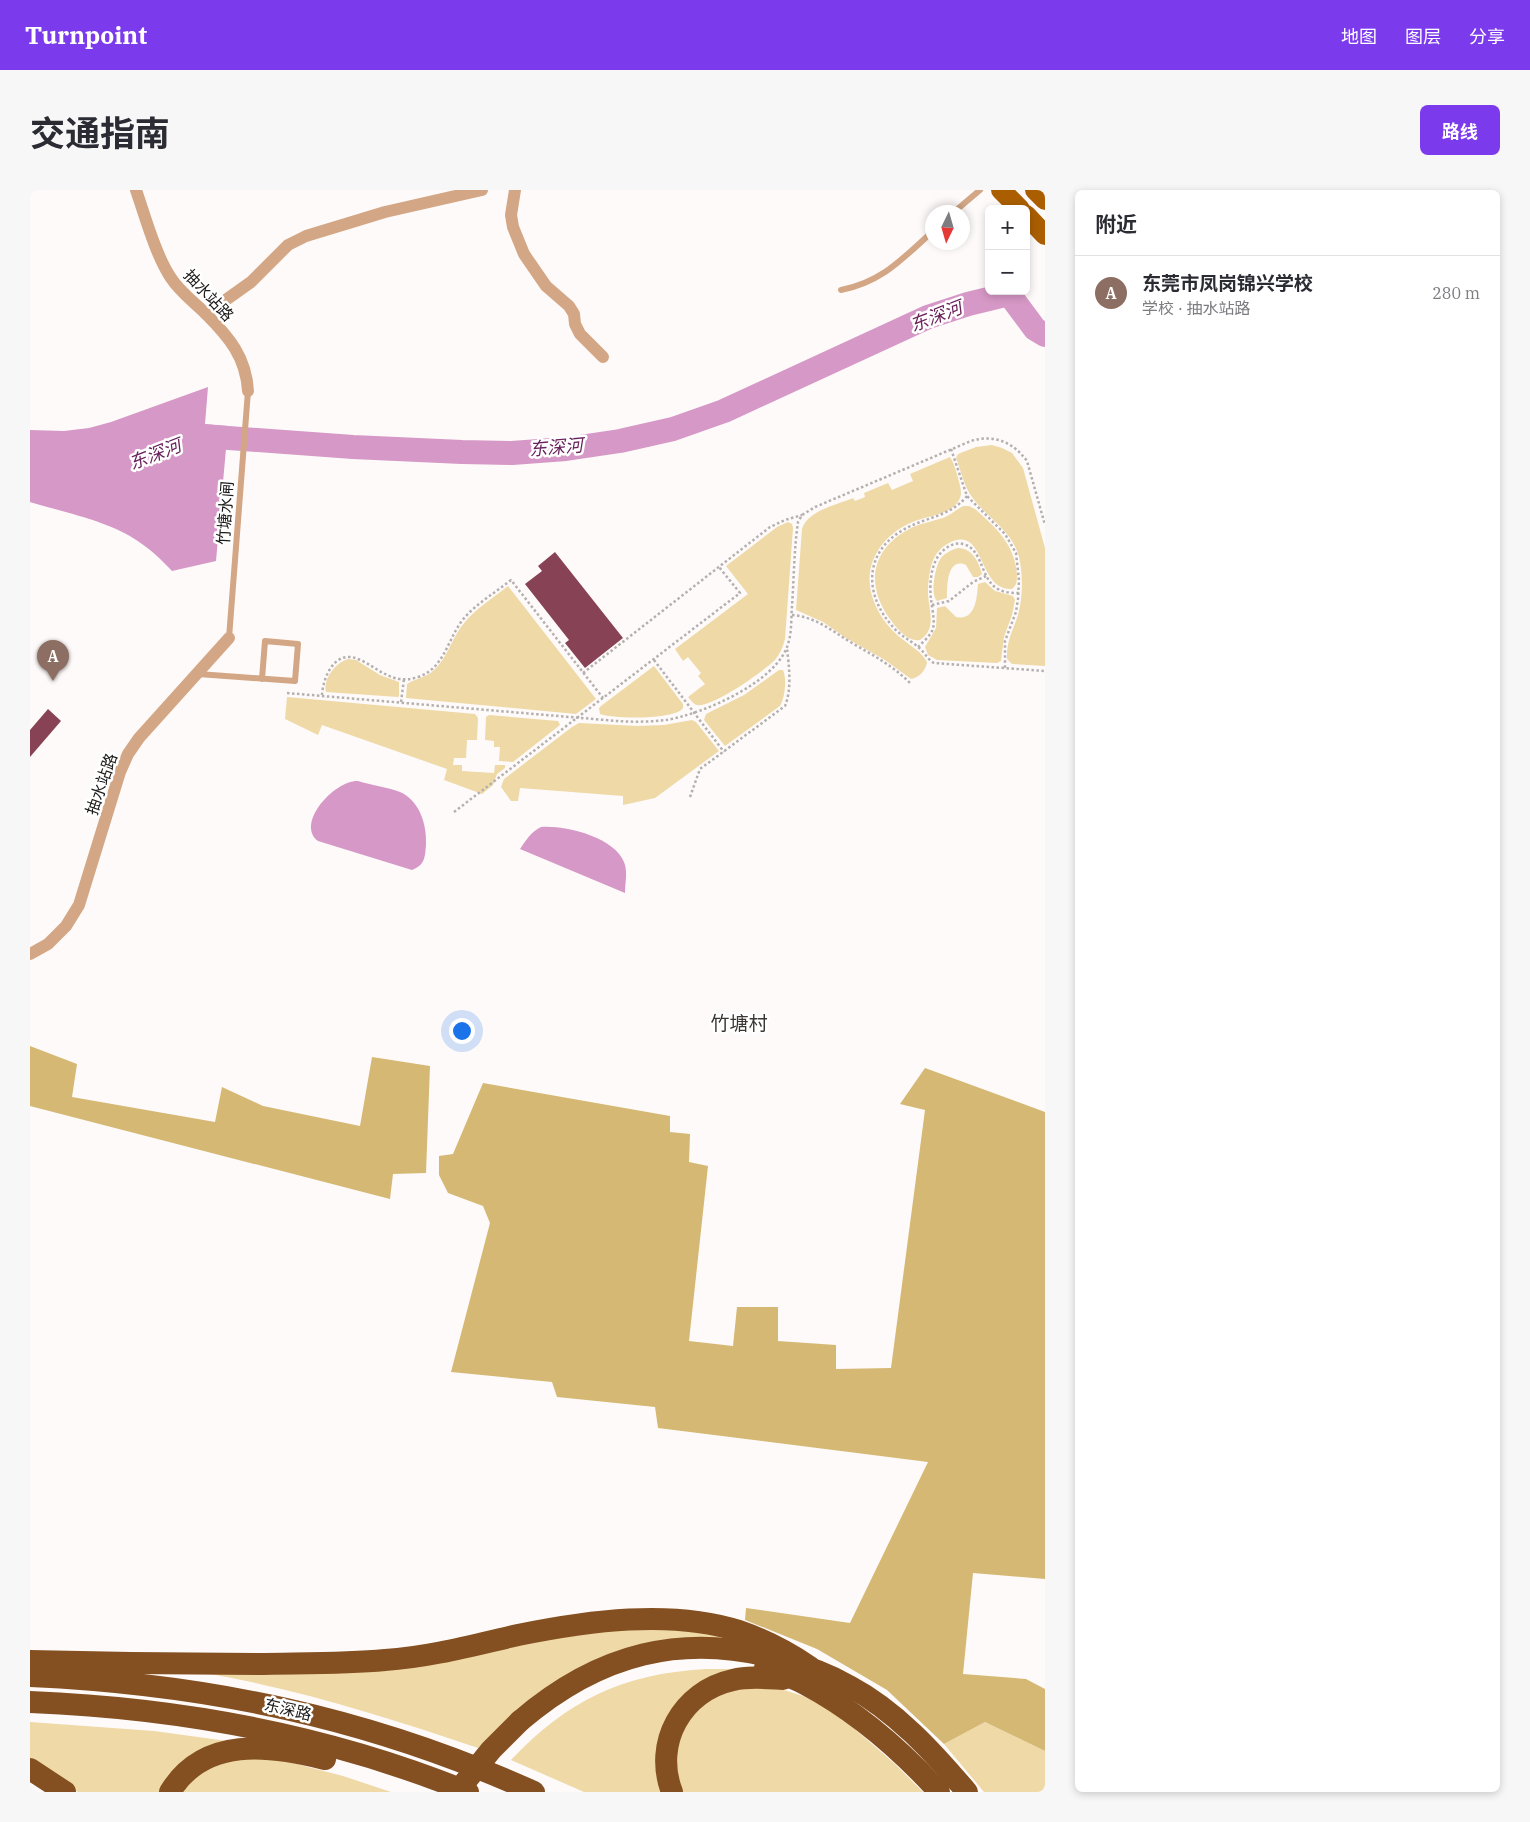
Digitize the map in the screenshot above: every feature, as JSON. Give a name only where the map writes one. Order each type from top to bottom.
[{"type":"highway","points":[[30,1661],[281,1664],[387,1660],[456,1650],[515,1636],[592,1623],[652,1620],[714,1625],[739,1631],[788,1653],[806,1675],[901,1752],[939,1792]]},
{"type":"highway","points":[[472,1792],[524,1726],[554,1694],[593,1672],[634,1656],[677,1648],[722,1648],[768,1655],[806,1675],[850,1686],[884,1709],[915,1736],[944,1765],[966,1792]]},
{"type":"highway","points":[[672,1792],[668,1775],[666,1750],[670,1733],[677,1718],[688,1704],[702,1692],[718,1684],[734,1680],[806,1675]]},
{"type":"highway","name":"东深路","points":[[30,1676],[179,1689],[222,1695],[307,1713],[431,1751],[534,1792]]},
{"type":"highway","name":"东深路","points":[[30,1702],[158,1712],[259,1728],[341,1748],[422,1774],[468,1792]]},
{"type":"highway","points":[[457,1792],[491,1750],[524,1726]]},
{"type":"highway","points":[[170,1792],[178,1780],[197,1763],[222,1752],[248,1748],[280,1750],[318,1757],[381,1775],[430,1792]]},
{"type":"highway","points":[[30,1769],[65,1792]]},
{"type":"main road","points":[[1002,190],[1016,205]]},
{"type":"main road","points":[[1035,190],[1045,200]]},
{"type":"main road","points":[[1030,220],[1045,235]]},
{"type":"street","name":"抽水站路","points":[[136,190],[163,263],[171,278],[181,291],[206,314],[234,347],[242,360],[247,376],[248,391]]},
{"type":"street","points":[[206,314],[251,282],[288,245],[306,236],[385,212],[482,190]]},
{"type":"street","points":[[515,190],[511,215],[513,227],[524,254],[546,286],[569,306],[574,314],[575,324],[580,334],[603,358]]},
{"type":"street","name":"抽水站路","points":[[30,954],[48,944],[66,926],[79,904],[120,772],[128,754],[139,738],[230,638]]},
{"type":"lane","points":[[962,205],[980,190]]},
{"type":"lane","points":[[841,290],[859,287],[876,279],[891,269],[925,238]]},
{"type":"lane","name":"竹塘水闸","points":[[230,638],[248,391]]},
{"type":"lane","points":[[198,674],[262,679],[295,681],[298,644],[266,641],[262,679]]},
{"type":"path","points":[[583,673],[770,527],[972,441],[989,438],[1007,442],[1015,447],[1027,461],[1045,525]]},
{"type":"path","points":[[951,448],[967,496],[1001,529],[1013,547],[1018,567],[1019,593],[1016,612],[1005,641],[1005,668]]},
{"type":"path","points":[[967,496],[949,512],[913,525],[897,534],[884,546],[873,566],[872,578],[873,589],[883,614],[900,634],[937,664],[1045,671]]},
{"type":"path","points":[[287,693],[630,722],[668,720],[694,713],[715,705],[755,682],[775,665],[786,648],[792,615],[797,529],[802,515]]},
{"type":"path","points":[[918,647],[933,628],[930,592],[935,563],[940,554],[949,546],[960,543],[971,548],[992,584],[999,590],[1019,593]]},
{"type":"path","points":[[454,812],[740,593],[720,567]]},
{"type":"path","points":[[932,605],[949,601],[973,582],[986,576]]},
{"type":"path","points":[[322,695],[325,679],[331,668],[337,661],[347,657],[357,658],[386,675],[404,679],[418,678],[442,658],[454,633],[467,616],[511,580],[603,698]]},
{"type":"path","points":[[792,615],[808,617],[825,625],[891,666],[910,683]]},
{"type":"path","points":[[690,797],[700,769],[784,706],[787,698],[789,672],[786,648]]},
{"type":"path","points":[[654,659],[724,752]]},
{"type":"path","points":[[401,702],[404,679]]},
{"type":"shaded area","points":[[992,445],[1012,453],[1023,468],[1045,548],[1045,666],[1012,664],[1007,659],[1009,642],[1018,615],[1022,593],[1019,557],[1011,539],[969,493],[956,458],[958,454],[976,447]]},
{"type":"shaded area","points":[[950,457],[955,467],[961,495],[956,505],[939,514],[915,521],[894,533],[878,550],[870,572],[872,596],[880,614],[892,630],[919,652],[927,662],[922,673],[911,679],[885,660],[846,638],[823,622],[796,610],[802,529],[810,517],[824,509],[853,498],[855,501],[865,497],[864,493],[888,483],[892,490],[913,481],[910,474]]},
{"type":"shaded area","points":[[963,506],[975,509],[1003,538],[1013,554],[1017,575],[1016,584],[1012,589],[1001,587],[993,580],[970,542],[961,540],[949,543],[937,554],[931,567],[928,590],[931,619],[929,631],[920,640],[911,639],[899,631],[882,606],[875,579],[876,567],[888,545],[899,535],[913,527],[943,518]]},
{"type":"shaded area","points":[[788,522],[792,524],[793,528],[785,639],[780,653],[769,665],[738,688],[714,701],[697,705],[693,703],[688,697],[705,684],[698,676],[701,673],[688,657],[683,661],[675,649],[748,594],[726,566],[777,527]]},
{"type":"shaded area","points":[[958,548],[967,550],[974,556],[982,574],[978,577],[973,577],[966,565],[955,565],[949,574],[947,598],[937,601],[934,586],[935,573],[939,562],[946,553]]},
{"type":"shaded area","points":[[985,582],[995,591],[1013,596],[1015,600],[1004,637],[1001,661],[997,663],[937,660],[928,655],[925,647],[936,628],[937,608],[945,606],[956,617],[968,615],[974,607],[978,584]]},
{"type":"shaded area","points":[[508,586],[596,699],[576,714],[406,698],[407,684],[428,675],[434,670],[466,621]]},
{"type":"shaded area","points":[[348,659],[356,660],[380,675],[399,682],[399,696],[326,692],[326,682],[331,672]]},
{"type":"shaded area","points":[[654,666],[683,704],[683,708],[678,712],[657,716],[617,717],[600,714],[599,708],[601,706]]},
{"type":"shaded area","points":[[779,670],[783,670],[785,683],[780,706],[725,746],[704,720],[706,714],[744,695]]},
{"type":"shaded area","points":[[287,697],[475,714],[478,718],[477,740],[467,740],[466,758],[454,758],[453,765],[462,765],[462,771],[494,773],[495,765],[505,765],[505,768],[497,774],[493,785],[482,794],[444,780],[447,769],[322,725],[318,735],[285,719]]},
{"type":"shaded area","points":[[489,715],[558,721],[560,725],[513,762],[499,761],[500,747],[494,747],[494,741],[485,740],[486,717]]},
{"type":"shaded area","points":[[692,720],[696,722],[719,751],[655,798],[623,805],[623,796],[520,788],[518,801],[511,801],[501,787],[504,779],[579,723],[637,726],[664,725]]},
{"type":"shaded area","points":[[30,1046],[77,1064],[72,1097],[215,1122],[222,1087],[263,1106],[360,1126],[372,1057],[430,1066],[426,1173],[393,1174],[390,1199],[30,1106]]},
{"type":"shaded area","points":[[925,1068],[1045,1112],[1045,1579],[973,1573],[963,1674],[1026,1679],[1045,1689],[1045,1751],[985,1722],[944,1744],[887,1690],[817,1649],[745,1620],[746,1608],[850,1623],[928,1462],[658,1428],[655,1407],[557,1397],[552,1382],[451,1372],[490,1223],[483,1206],[448,1193],[439,1175],[439,1156],[453,1154],[483,1083],[670,1116],[670,1132],[690,1134],[689,1162],[708,1166],[689,1341],[733,1346],[737,1307],[778,1307],[778,1341],[836,1345],[836,1369],[891,1368],[925,1110],[900,1104]]},
{"type":"shaded area","points":[[587,1629],[685,1629],[721,1637],[521,1707],[478,1748],[345,1706],[278,1688],[210,1674]]},
{"type":"shaded area","points":[[705,1669],[735,1669],[692,1688],[662,1792],[584,1792],[511,1760],[554,1721],[598,1694],[622,1684],[648,1677]]},
{"type":"shaded area","points":[[743,1686],[784,1690],[822,1705],[857,1727],[856,1730],[923,1792],[681,1792],[674,1768],[681,1729],[707,1700]]},
{"type":"shaded area","points":[[30,1722],[154,1731],[227,1741],[161,1792],[78,1792],[30,1762]]},
{"type":"shaded area","points":[[985,1722],[1045,1751],[1045,1792],[984,1792],[944,1744]]},
{"type":"shaded area","points":[[247,1757],[289,1762],[343,1776],[391,1792],[181,1792],[209,1766]]},
{"type":"water","points":[[208,387],[205,424],[228,426],[216,561],[172,571],[138,541],[110,526],[30,502],[30,430],[64,431],[89,428]]},
{"type":"water","points":[[358,781],[400,792],[413,801],[421,814],[426,837],[424,860],[420,866],[412,870],[318,841],[312,833],[311,824],[314,814],[321,804],[339,787]]},
{"type":"water","points":[[541,827],[563,828],[588,834],[600,839],[619,853],[625,866],[625,893],[520,849],[527,839]]},
{"type":"building","points":[[555,552],[623,638],[585,668],[565,643],[569,640],[525,584],[542,571],[538,566]]},
{"type":"building","points":[[48,709],[61,721],[30,757],[30,730]]},
{"type":"waterway","name":"东深河","points":[[195,438],[201,436],[353,447],[462,452],[512,453],[566,449],[620,441],[673,429],[724,411],[928,317],[968,304],[1009,294],[1035,329],[1045,335]]},
{"type":"place","name":"东莞市凤岗锦兴学校","points":[[53,681]]},
{"type":"district","name":"竹塘村","points":[[739,1023]]}]
